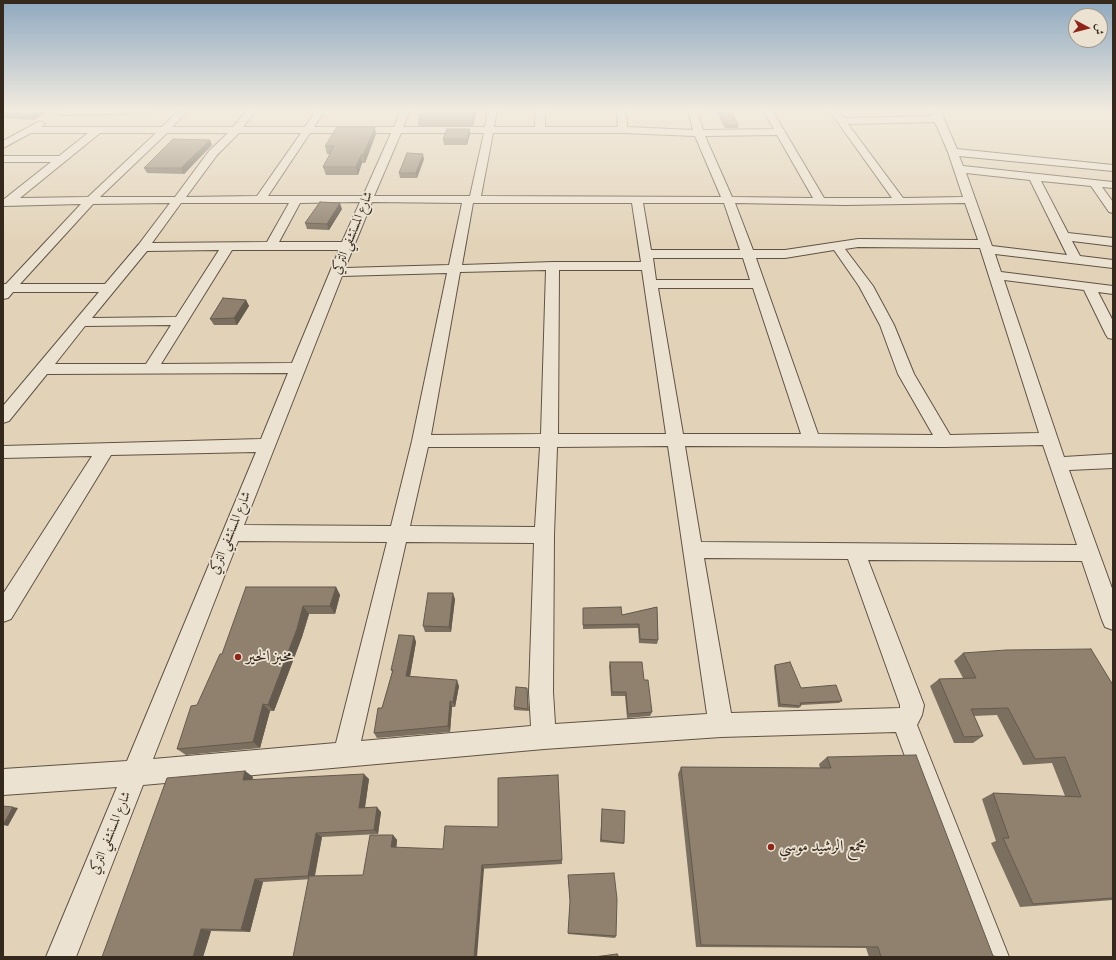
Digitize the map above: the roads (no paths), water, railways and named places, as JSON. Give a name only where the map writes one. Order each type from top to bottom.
[{"type":"street","points":[[6,203],[66,155]]},
{"type":"street","points":[[5,290],[90,201],[138,155]]},
{"type":"street","points":[[3,417],[143,247],[213,155]]},
{"type":"street","points":[[261,200],[291,155]]},
{"type":"street","name":"شارع المستشفي التركي","points":[[61,957],[297,368],[366,199],[386,155]]},
{"type":"street","points":[[345,755],[421,441],[454,268],[482,155]]},
{"type":"street","points":[[708,155],[728,200],[748,254],[811,440]]},
{"type":"street","points":[[794,155],[822,202]]},
{"type":"street","points":[[866,155],[900,201]]},
{"type":"street","points":[[954,155],[986,246],[1049,439],[1112,615]]},
{"type":"street","points":[[981,155],[1113,168]]},
{"type":"street","points":[[3,159],[61,159]]},
{"type":"street","points":[[958,169],[1113,185]]},
{"type":"street","points":[[1034,177],[1075,259]]},
{"type":"street","points":[[1094,183],[1113,210]]},
{"type":"street","points":[[6,203],[366,199],[728,200],[822,202],[969,200]]},
{"type":"street","points":[[271,246],[296,200]]},
{"type":"street","points":[[637,200],[721,725]]},
{"type":"street","points":[[1064,236],[1113,242]]},
{"type":"street","points":[[337,272],[553,266],[748,254],[785,254],[858,243],[986,246],[1113,264]]},
{"type":"street","points":[[150,368],[228,246]]},
{"type":"street","points":[[143,247],[347,246]]},
{"type":"street","points":[[838,247],[854,266],[866,286],[887,325],[906,374],[945,441]]},
{"type":"street","points":[[544,737],[541,692],[544,535],[549,441],[553,266]]},
{"type":"street","points":[[995,275],[1113,290]]},
{"type":"street","points":[[651,284],[758,284]]},
{"type":"street","points":[[1088,287],[1113,335]]},
{"type":"street","points":[[5,290],[108,288]]},
{"type":"street","points":[[80,322],[181,321]]},
{"type":"street","points":[[42,369],[297,368]]},
{"type":"street","points":[[421,441],[945,441],[1049,439]]},
{"type":"street","points":[[3,452],[266,445]]},
{"type":"street","points":[[3,612],[105,450]]},
{"type":"street","points":[[1058,464],[1113,461]]},
{"type":"street","points":[[231,534],[544,535]]},
{"type":"street","points":[[692,550],[1089,553]]},
{"type":"street","points":[[3,782],[135,773],[544,737],[721,725],[903,720],[910,715],[912,705],[855,551]]},
{"type":"street","points":[[903,720],[994,957]]},
{"type":"place","name":"مخبز الخير","points":[[238,657]]},
{"type":"place","name":"مجمع الرشيد موسي","points":[[771,847]]}]
